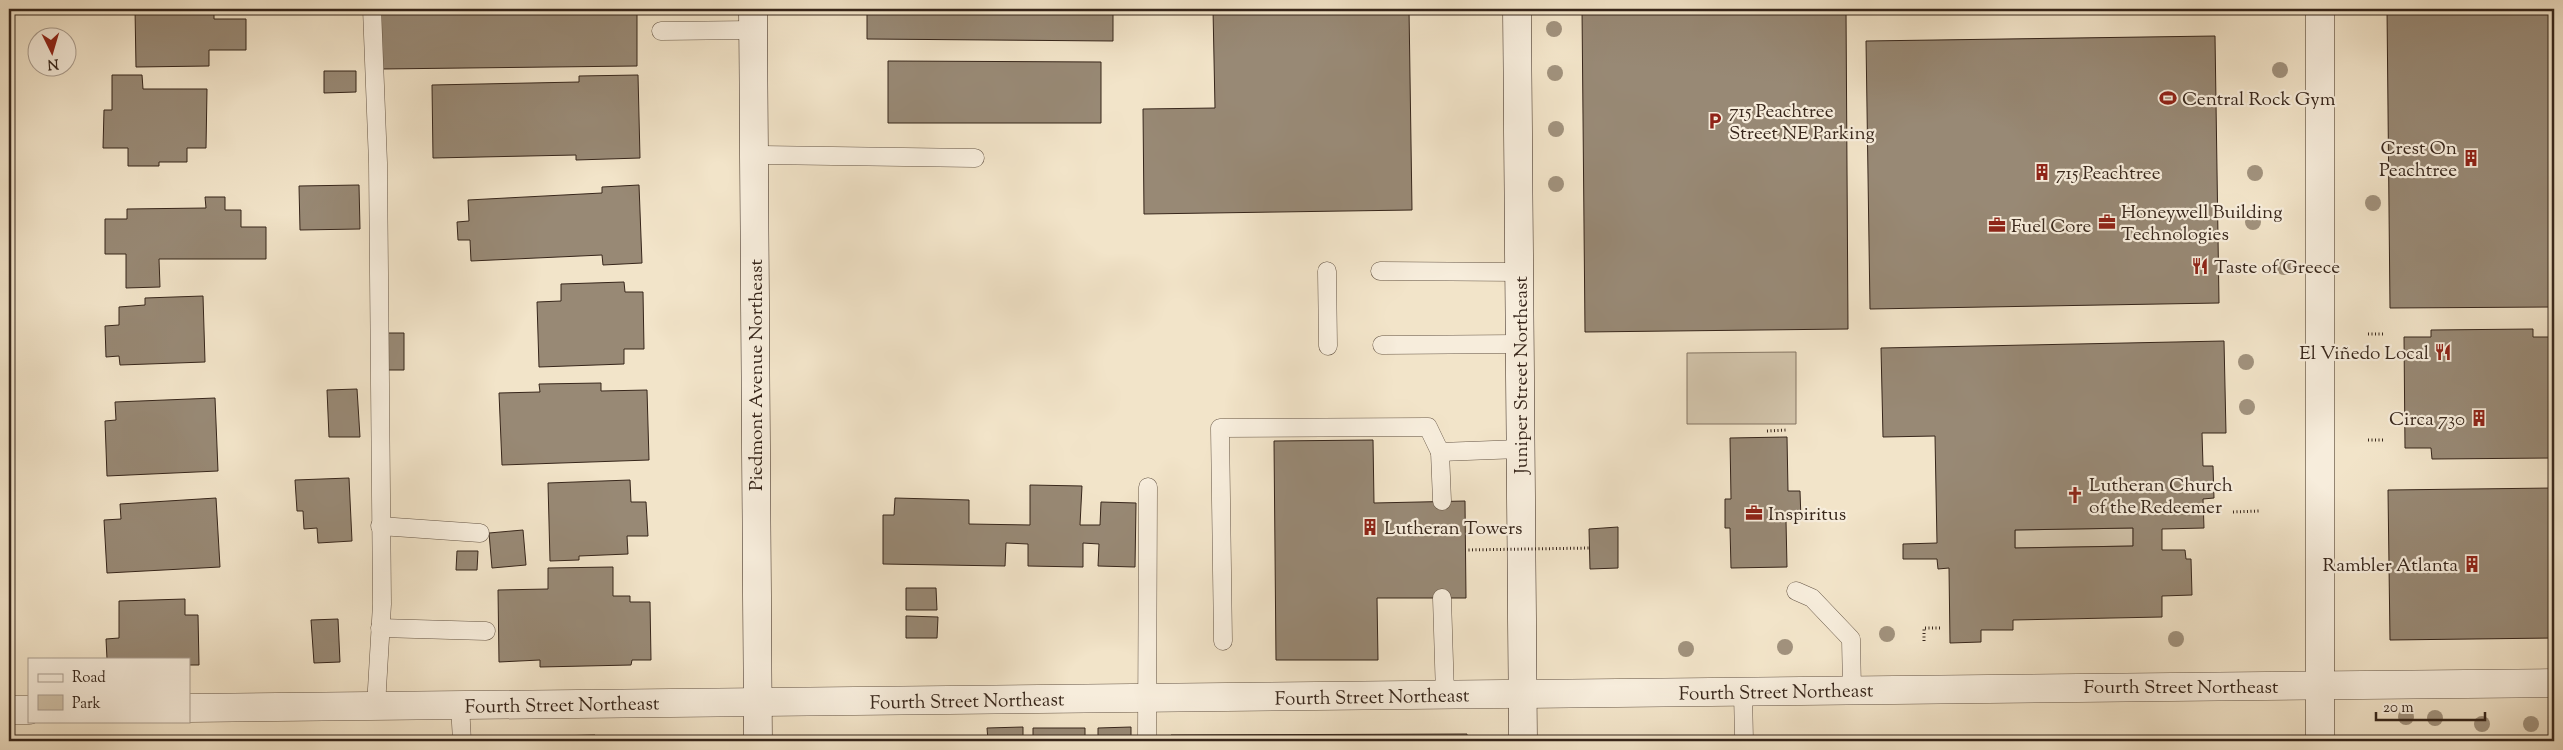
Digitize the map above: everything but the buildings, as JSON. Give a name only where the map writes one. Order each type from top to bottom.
[{"type":"street","name":"Juniper Street Northeast","points":[[1517,9],[1523,741]]},
{"type":"street","points":[[2320,9],[2320,741]]},
{"type":"street","name":"Piedmont Avenue Northeast","points":[[753,19],[758,741]]},
{"type":"street","name":"Fourth Street Northeast","points":[[190,708],[2554,683]]},
{"type":"street","points":[[9,710],[28,710]]},
{"type":"lane","points":[[372,9],[378,162],[380,628],[376,706]]},
{"type":"lane","points":[[661,31],[753,19]]},
{"type":"lane","points":[[754,155],[975,158]]},
{"type":"lane","points":[[1327,271],[1328,346]]},
{"type":"lane","points":[[1380,271],[1520,272]]},
{"type":"lane","points":[[1382,345],[1519,344]]},
{"type":"lane","points":[[1223,641],[1220,428],[1428,427],[1440,452],[1442,502]]},
{"type":"lane","points":[[1440,452],[1520,449]]},
{"type":"lane","points":[[1147,741],[1148,487]]},
{"type":"lane","points":[[380,526],[480,534]]},
{"type":"lane","points":[[1796,591],[1812,598],[1852,639],[1852,690]]},
{"type":"lane","points":[[1442,598],[1445,695]]},
{"type":"lane","points":[[380,628],[486,631]]},
{"type":"lane","points":[[1743,692],[1744,741]]},
{"type":"lane","points":[[460,705],[462,741]]},
{"type":"path","points":[[2368,334],[2383,334]]},
{"type":"path","points":[[1767,431],[1787,430]]},
{"type":"path","points":[[2368,440],[2384,440]]},
{"type":"path","points":[[2233,512],[2260,511]]},
{"type":"path","points":[[1465,550],[1590,548]]},
{"type":"path","points":[[1924,641],[1924,628],[1942,628]]},
{"type":"green space","points":[[1796,352],[1796,424],[1687,424],[1687,353]]},
{"type":"green space","points":[[2133,528],[2133,546],[2015,548],[2015,530]]},
{"type":"place","name":"Central Rock Gym","points":[[2168,98]]},
{"type":"place","name":"715 Peachtree Street NE Parking","points":[[1715,121]]},
{"type":"place","name":"Crest On Peachtree","points":[[2471,158]]},
{"type":"place","name":"715 Peachtree","points":[[2042,172]]},
{"type":"place","name":"Honeywell Building Technologies","points":[[2107,222]]},
{"type":"place","name":"Fuel Core","points":[[1997,225]]},
{"type":"place","name":"Taste of Greece","points":[[2200,266]]},
{"type":"place","name":"El Viñedo Local","points":[[2443,352]]},
{"type":"place","name":"Circa 730","points":[[2479,418]]},
{"type":"place","name":"Lutheran Church of the Redeemer","points":[[2075,495]]},
{"type":"place","name":"Inspiritus","points":[[1754,513]]},
{"type":"place","name":"Lutheran Towers","points":[[1370,527]]},
{"type":"place","name":"Rambler Atlanta","points":[[2472,564]]}]
